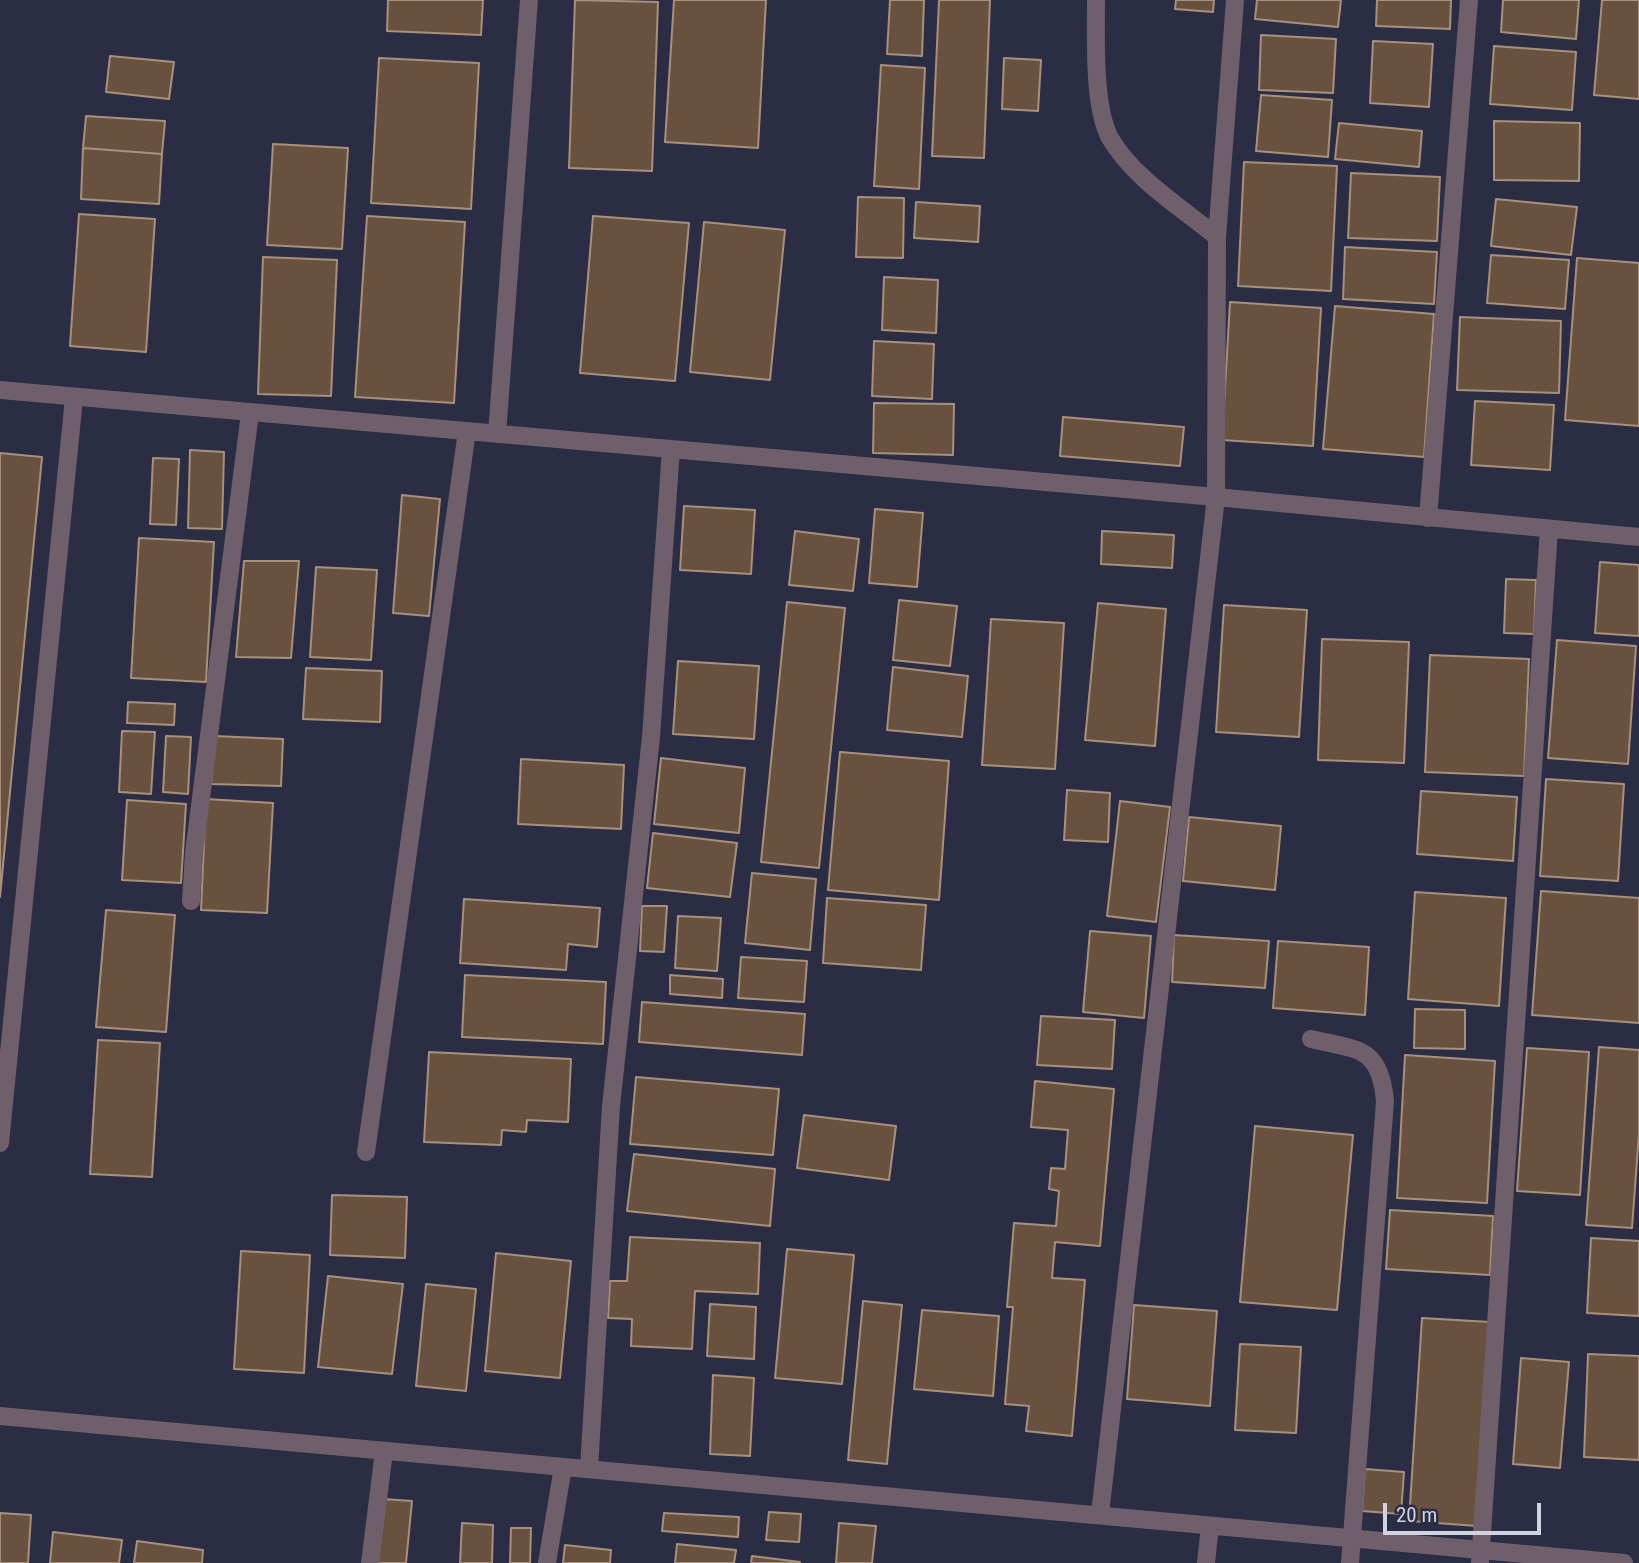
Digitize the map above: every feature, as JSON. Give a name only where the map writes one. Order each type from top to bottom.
[{"type":"street","points":[[497,434],[529,0]]},
{"type":"street","points":[[1096,0],[1099,95],[1110,138],[1138,172],[1217,237]]},
{"type":"street","points":[[1100,1514],[1216,497],[1217,237],[1235,0]]},
{"type":"street","points":[[1428,518],[1469,0]]},
{"type":"street","points":[[0,390],[1639,537]]},
{"type":"street","points":[[0,1143],[74,398]]},
{"type":"street","points":[[191,901],[194,853],[250,414]]},
{"type":"street","points":[[366,1152],[467,431]]},
{"type":"street","points":[[589,1468],[611,1106],[651,737],[671,449]]},
{"type":"street","points":[[1480,1556],[1549,529]]},
{"type":"street","points":[[1311,1039],[1357,1049],[1373,1059],[1383,1075],[1385,1101],[1350,1563]]},
{"type":"street","points":[[0,1416],[1100,1514],[1353,1538],[1480,1556],[1624,1563]]},
{"type":"street","points":[[370,1563],[384,1451]]},
{"type":"street","points":[[547,1563],[563,1467]]},
{"type":"street","points":[[1206,1563],[1210,1526]]},
{"type":"building","points":[[388,0],[483,0],[481,35],[387,31]]},
{"type":"building","points":[[575,0],[658,2],[652,171],[569,168]]},
{"type":"building","points":[[674,0],[766,0],[758,148],[665,142]]},
{"type":"building","points":[[890,0],[924,0],[922,56],[887,54]]},
{"type":"building","points":[[939,0],[990,0],[984,158],[932,156]]},
{"type":"building","points":[[1176,0],[1214,0],[1213,12],[1175,9]]},
{"type":"building","points":[[1257,0],[1341,0],[1338,27],[1255,19]]},
{"type":"building","points":[[1377,0],[1451,0],[1450,29],[1376,26]]},
{"type":"building","points":[[1503,0],[1579,0],[1576,39],[1501,32]]},
{"type":"building","points":[[1602,0],[1639,0],[1639,99],[1594,95]]},
{"type":"building","points":[[1261,35],[1336,39],[1333,93],[1259,90]]},
{"type":"building","points":[[1373,41],[1433,44],[1429,107],[1370,103]]},
{"type":"building","points":[[1494,46],[1576,52],[1572,110],[1490,104]]},
{"type":"building","points":[[110,56],[174,62],[169,99],[106,92]]},
{"type":"building","points":[[379,58],[479,63],[471,209],[371,203]]},
{"type":"building","points":[[1004,58],[1041,60],[1038,111],[1002,109]]},
{"type":"building","points":[[881,65],[925,68],[919,189],[874,186]]},
{"type":"building","points":[[1261,95],[1332,100],[1328,157],[1256,151]]},
{"type":"building","points":[[86,116],[165,121],[162,154],[83,148]]},
{"type":"building","points":[[1494,121],[1580,123],[1579,181],[1494,180]]},
{"type":"building","points":[[1339,123],[1422,131],[1419,167],[1335,159]]},
{"type":"building","points":[[273,144],[348,148],[342,249],[267,245]]},
{"type":"building","points":[[83,148],[162,154],[159,204],[81,199]]},
{"type":"building","points":[[1244,162],[1337,166],[1331,291],[1238,286]]},
{"type":"building","points":[[1351,173],[1440,177],[1437,241],[1348,238]]},
{"type":"building","points":[[858,197],[904,198],[903,258],[856,257]]},
{"type":"building","points":[[1496,199],[1577,207],[1571,255],[1491,246]]},
{"type":"building","points":[[916,202],[980,206],[978,242],[914,238]]},
{"type":"building","points":[[79,214],[155,219],[146,352],[70,346]]},
{"type":"building","points":[[367,216],[465,222],[454,403],[355,397]]},
{"type":"building","points":[[593,216],[689,223],[675,381],[580,373]]},
{"type":"building","points":[[704,222],[785,230],[770,380],[690,372]]},
{"type":"building","points":[[1345,247],[1437,252],[1434,304],[1343,299]]},
{"type":"building","points":[[1491,255],[1569,260],[1565,309],[1487,303]]},
{"type":"building","points":[[263,257],[337,260],[331,396],[258,394]]},
{"type":"building","points":[[1577,258],[1639,263],[1639,426],[1565,420]]},
{"type":"building","points":[[884,277],[938,280],[936,333],[882,330]]},
{"type":"building","points":[[1230,302],[1321,308],[1313,446],[1222,440]]},
{"type":"building","points":[[1335,306],[1434,314],[1424,457],[1323,449]]},
{"type":"building","points":[[1460,317],[1561,321],[1559,393],[1457,390]]},
{"type":"building","points":[[874,341],[934,344],[932,399],[872,396]]},
{"type":"building","points":[[1475,401],[1554,405],[1550,470],[1471,465]]},
{"type":"building","points":[[874,403],[954,404],[953,455],[873,453]]},
{"type":"building","points":[[1063,417],[1184,427],[1180,466],[1060,456]]},
{"type":"building","points":[[190,450],[224,452],[222,529],[188,528]]},
{"type":"building","points":[[0,453],[42,457],[0,897]]},
{"type":"building","points":[[153,458],[179,459],[176,525],[150,524]]},
{"type":"building","points":[[402,495],[440,499],[429,616],[393,613]]},
{"type":"building","points":[[684,506],[755,510],[751,574],[680,570]]},
{"type":"building","points":[[875,509],[923,513],[917,587],[869,583]]},
{"type":"building","points":[[795,531],[859,539],[853,591],[789,585]]},
{"type":"building","points":[[1102,531],[1174,535],[1172,568],[1101,564]]},
{"type":"building","points":[[139,538],[214,542],[206,682],[131,678]]},
{"type":"building","points":[[244,561],[299,561],[291,658],[236,657]]},
{"type":"building","points":[[1600,562],[1639,565],[1639,636],[1595,633]]},
{"type":"building","points":[[316,567],[377,570],[371,660],[310,657]]},
{"type":"building","points":[[1506,579],[1536,580],[1534,634],[1504,633]]},
{"type":"building","points":[[899,600],[957,606],[950,666],[893,660]]},
{"type":"building","points":[[787,602],[845,608],[819,868],[761,862]]},
{"type":"building","points":[[1098,603],[1166,609],[1155,746],[1085,740]]},
{"type":"building","points":[[1224,605],[1307,610],[1299,737],[1216,732]]},
{"type":"building","points":[[991,619],[1064,623],[1055,769],[982,765]]},
{"type":"building","points":[[1322,639],[1409,642],[1404,763],[1318,760]]},
{"type":"building","points":[[1557,640],[1636,646],[1628,764],[1548,758]]},
{"type":"building","points":[[1430,655],[1529,659],[1524,776],[1425,772]]},
{"type":"building","points":[[678,661],[759,666],[754,739],[673,734]]},
{"type":"building","points":[[893,667],[968,676],[962,737],[887,730]]},
{"type":"building","points":[[306,668],[382,671],[380,722],[303,719]]},
{"type":"building","points":[[128,702],[175,704],[174,725],[127,723]]},
{"type":"building","points":[[122,731],[155,732],[151,794],[119,792]]},
{"type":"building","points":[[166,736],[191,737],[188,794],[163,792]]},
{"type":"building","points":[[214,736],[283,739],[281,786],[211,784]]},
{"type":"building","points":[[840,752],[949,761],[939,900],[828,890]]},
{"type":"building","points":[[661,758],[745,768],[739,833],[654,824]]},
{"type":"building","points":[[521,759],[624,765],[621,829],[518,824]]},
{"type":"building","points":[[1546,779],[1624,784],[1618,881],[1540,876]]},
{"type":"building","points":[[1067,790],[1110,793],[1108,842],[1064,840]]},
{"type":"building","points":[[1421,791],[1517,797],[1513,861],[1417,854]]},
{"type":"building","points":[[206,799],[273,803],[267,913],[201,910]]},
{"type":"building","points":[[127,800],[186,804],[181,883],[122,880]]},
{"type":"building","points":[[1120,801],[1170,807],[1156,922],[1107,916]]},
{"type":"building","points":[[1189,817],[1281,826],[1275,890],[1183,881]]},
{"type":"building","points":[[653,833],[737,843],[730,897],[647,888]]},
{"type":"building","points":[[752,873],[816,879],[810,950],[745,943]]},
{"type":"building","points":[[1541,891],[1639,898],[1639,1023],[1532,1015]]},
{"type":"building","points":[[1415,892],[1506,898],[1499,1006],[1408,999]]},
{"type":"building","points":[[827,898],[926,905],[921,970],[823,963]]},
{"type":"building","points":[[464,899],[600,908],[597,947],[568,944],[566,970],[460,963]]},
{"type":"building","points":[[642,906],[667,906],[664,952],[640,951]]},
{"type":"building","points":[[106,910],[175,915],[166,1032],[96,1027]]},
{"type":"building","points":[[678,916],[721,918],[717,971],[675,968]]},
{"type":"building","points":[[1090,931],[1151,936],[1144,1018],[1083,1012]]},
{"type":"building","points":[[1174,935],[1269,941],[1265,988],[1172,982]]},
{"type":"building","points":[[1278,941],[1369,947],[1365,1015],[1273,1008]]},
{"type":"building","points":[[741,957],[807,961],[804,1002],[738,998]]},
{"type":"building","points":[[465,975],[606,982],[603,1044],[462,1037]]},
{"type":"building","points":[[670,975],[723,979],[722,998],[670,994]]},
{"type":"building","points":[[642,1002],[805,1014],[802,1055],[639,1042]]},
{"type":"building","points":[[1415,1009],[1465,1010],[1465,1049],[1414,1048]]},
{"type":"building","points":[[1041,1016],[1115,1020],[1112,1069],[1037,1065]]},
{"type":"building","points":[[98,1040],[160,1043],[152,1177],[90,1174]]},
{"type":"building","points":[[1599,1047],[1639,1050],[1639,1133],[1632,1228],[1586,1225]]},
{"type":"building","points":[[1527,1048],[1589,1052],[1580,1195],[1517,1191]]},
{"type":"building","points":[[429,1052],[571,1059],[568,1122],[527,1120],[526,1132],[502,1130],[501,1145],[424,1142]]},
{"type":"building","points":[[1405,1055],[1495,1061],[1487,1203],[1397,1198]]},
{"type":"building","points":[[636,1077],[779,1089],[773,1155],[630,1144]]},
{"type":"building","points":[[1035,1081],[1114,1089],[1100,1246],[1055,1242],[1052,1278],[1085,1280],[1072,1436],[1026,1431],[1029,1406],[1005,1404],[1013,1307],[1007,1307],[1014,1223],[1056,1226],[1059,1191],[1049,1189],[1051,1168],[1065,1169],[1068,1130],[1031,1127]]},
{"type":"building","points":[[804,1115],[896,1126],[889,1180],[797,1168]]},
{"type":"building","points":[[1255,1126],[1353,1135],[1337,1310],[1240,1302]]},
{"type":"building","points":[[634,1154],[775,1169],[770,1226],[627,1211]]},
{"type":"building","points":[[332,1195],[407,1197],[405,1258],[330,1255]]},
{"type":"building","points":[[1390,1210],[1493,1216],[1490,1275],[1386,1269]]},
{"type":"building","points":[[630,1237],[760,1243],[758,1294],[695,1291],[692,1349],[631,1346],[632,1319],[608,1318],[610,1281],[627,1281]]},
{"type":"building","points":[[1591,1238],[1639,1241],[1639,1316],[1587,1313]]},
{"type":"building","points":[[787,1249],[854,1255],[842,1384],[775,1378]]},
{"type":"building","points":[[241,1251],[310,1255],[304,1373],[234,1369]]},
{"type":"building","points":[[496,1253],[571,1261],[560,1378],[485,1371]]},
{"type":"building","points":[[328,1276],[403,1284],[392,1374],[318,1367]]},
{"type":"building","points":[[426,1284],[476,1289],[466,1391],[416,1386]]},
{"type":"building","points":[[863,1301],[902,1305],[887,1464],[848,1460]]},
{"type":"building","points":[[710,1304],[756,1307],[754,1359],[707,1356]]},
{"type":"building","points":[[1134,1305],[1217,1311],[1210,1406],[1127,1399]]},
{"type":"building","points":[[922,1310],[999,1316],[993,1396],[914,1389]]},
{"type":"building","points":[[1422,1318],[1490,1322],[1477,1526],[1409,1521]]},
{"type":"building","points":[[1240,1344],[1301,1347],[1296,1433],[1235,1430]]},
{"type":"building","points":[[1588,1354],[1639,1356],[1639,1460],[1584,1457]]},
{"type":"building","points":[[1521,1358],[1569,1362],[1560,1468],[1513,1464]]},
{"type":"building","points":[[713,1375],[754,1378],[750,1456],[710,1454]]},
{"type":"building","points":[[1365,1469],[1404,1472],[1401,1514],[1362,1511]]},
{"type":"building","points":[[383,1499],[412,1501],[406,1563],[377,1563]]},
{"type":"building","points":[[769,1512],[801,1514],[799,1542],[766,1540]]},
{"type":"building","points":[[0,1513],[31,1515],[28,1563],[0,1563]]},
{"type":"building","points":[[664,1513],[739,1517],[738,1537],[662,1531]]},
{"type":"building","points":[[462,1523],[493,1525],[492,1563],[460,1563]]},
{"type":"building","points":[[839,1523],[876,1526],[872,1563],[836,1563]]},
{"type":"building","points":[[511,1528],[531,1528],[530,1563],[510,1563]]},
{"type":"building","points":[[53,1532],[122,1540],[119,1563],[50,1563]]},
{"type":"building","points":[[137,1541],[203,1550],[202,1563],[134,1563]]},
{"type":"building","points":[[677,1544],[736,1550],[734,1563],[675,1563]]},
{"type":"building","points":[[565,1545],[611,1550],[610,1563],[563,1563]]},
{"type":"building","points":[[752,1556],[800,1562],[751,1563]]}]
